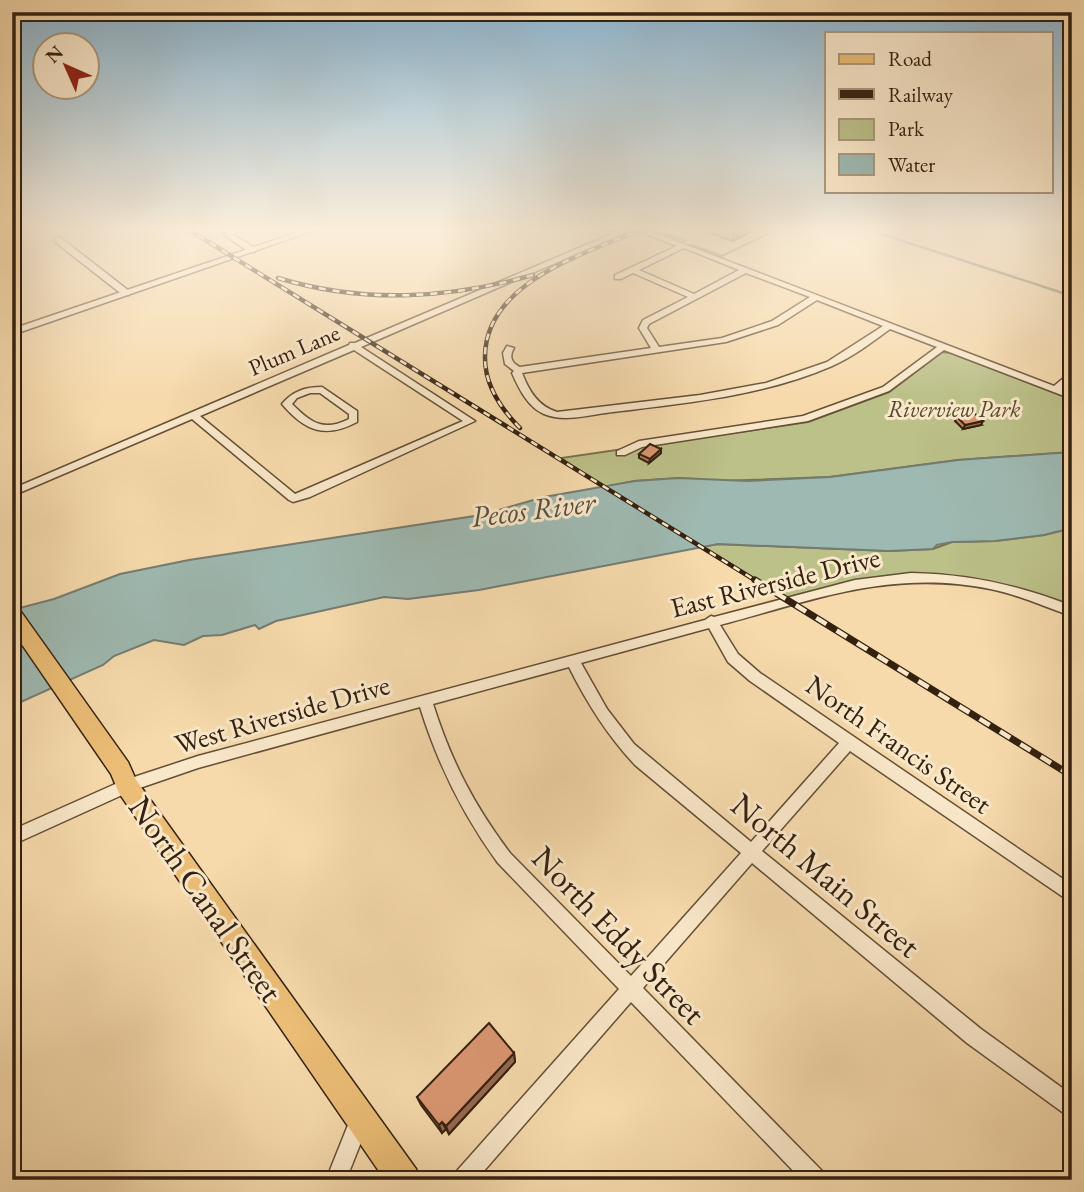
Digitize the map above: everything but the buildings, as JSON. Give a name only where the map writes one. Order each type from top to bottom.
[{"type":"main road","name":"North Canal Street","points":[[12,614],[123,778],[405,1180]]},
{"type":"street","points":[[115,284],[127,293]]},
{"type":"street","points":[[12,332],[154,284]]},
{"type":"street","name":"Plum Lane","points":[[12,493],[499,284]]},
{"type":"street","points":[[663,284],[695,297]]},
{"type":"street","points":[[657,350],[643,328],[644,325],[720,284]]},
{"type":"street","points":[[780,284],[1072,396]]},
{"type":"street","points":[[510,348],[507,353],[509,362],[513,369],[520,370],[715,342],[775,323],[816,298]]},
{"type":"street","points":[[520,370],[517,373],[524,389],[544,412],[555,416],[566,415],[737,391],[778,382],[830,363],[889,326]]},
{"type":"street","points":[[193,415],[293,498],[306,495],[470,421],[353,345]]},
{"type":"street","points":[[621,453],[639,444],[806,419],[886,389],[942,347]]},
{"type":"street","points":[[1055,390],[1072,374]]},
{"type":"street","points":[[284,375],[303,391],[322,390],[354,413],[354,419],[331,430],[317,428],[287,404],[290,398],[303,391]]},
{"type":"street","name":"East Riverside Drive","points":[[573,661],[711,621],[855,584],[903,576],[940,577],[991,584],[1035,596],[1072,611]]},
{"type":"street","name":"North Francis Street","points":[[711,621],[733,658],[744,668],[1072,895]]},
{"type":"street","name":"West Riverside Drive","points":[[12,838],[123,778],[198,762],[573,661]]},
{"type":"street","name":"North Main Street","points":[[573,661],[597,711],[625,746],[974,1036],[1072,1107]]},
{"type":"street","name":"North Eddy Street","points":[[425,700],[443,759],[464,801],[517,873],[817,1180]]},
{"type":"street","points":[[462,1180],[849,742]]},
{"type":"street","points":[[336,1180],[360,1119]]},
{"type":"green space","name":"Riverview Park","points":[[942,352],[951,353],[1072,399],[1072,452],[958,460],[830,477],[721,481],[679,478],[635,481],[604,487],[561,458],[808,422],[889,392]]},
{"type":"green space","points":[[1072,528],[1072,611],[1035,596],[918,576],[789,601],[700,547],[718,544],[889,551],[933,549],[952,542],[995,541],[1044,535]]},
{"type":"water","name":"Pecos River","points":[[1072,452],[1072,528],[1044,535],[995,541],[952,542],[937,545],[933,549],[889,551],[718,544],[479,590],[408,599],[384,597],[276,621],[259,629],[255,625],[222,635],[203,636],[184,645],[154,640],[114,656],[103,665],[12,706],[12,610],[54,599],[120,574],[189,560],[481,515],[544,497],[635,481],[679,478],[747,481],[830,477],[958,460]]},
{"type":"waterway","points":[[1034,284],[1072,296]]},
{"type":"waterway","points":[[12,577],[15,582]]},
{"type":"waterway","points":[[14,580],[18,585]]},
{"type":"railway","points":[[276,284],[758,582]]},
{"type":"railway","points":[[301,284],[374,295],[437,293],[498,284]]},
{"type":"railway","points":[[520,428],[495,396],[488,378],[485,358],[489,332],[502,309],[529,284]]},
{"type":"railway","points":[[755,580],[1072,776]]}]
